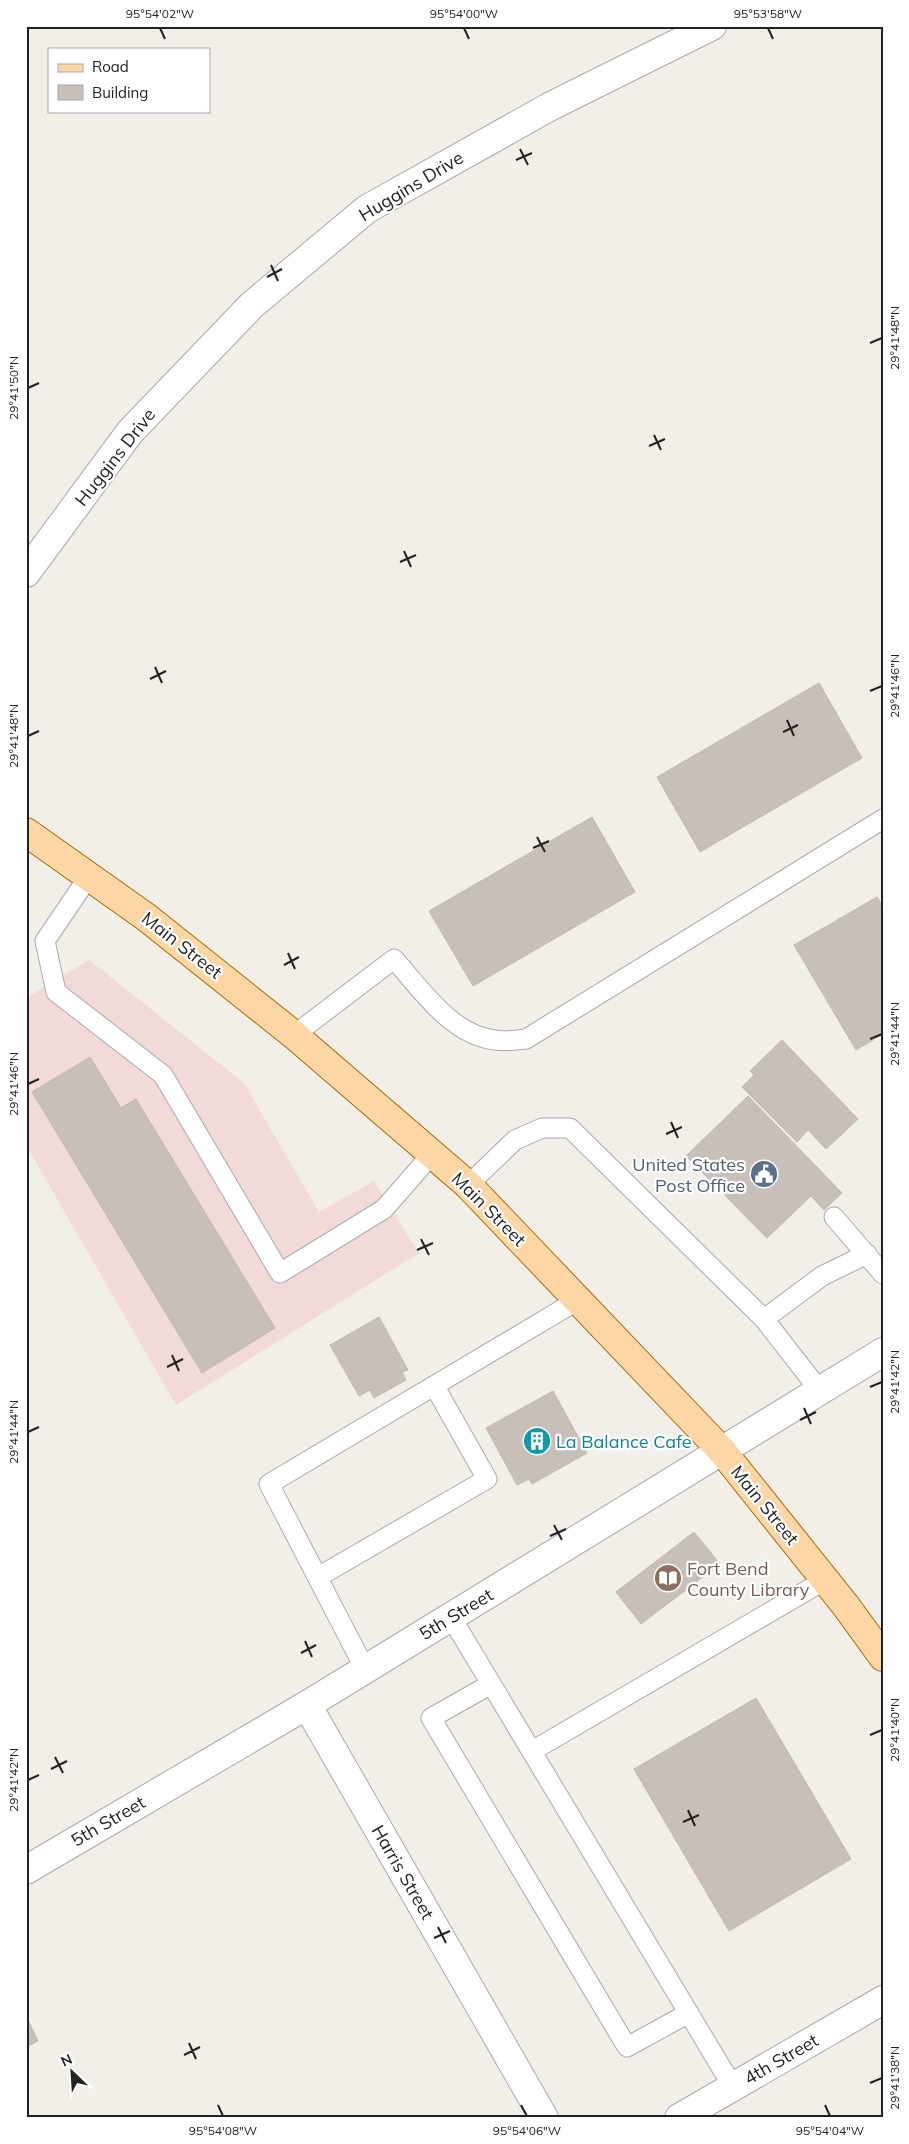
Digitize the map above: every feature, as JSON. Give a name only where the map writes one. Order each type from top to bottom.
[{"type":"main road","name":"Main Street","points":[[26,832],[146,917],[294,1035],[468,1184],[722,1451],[825,1580],[883,1657]]},
{"type":"street","name":"Huggins Drive","points":[[26,573],[130,432],[252,306],[367,209],[551,106],[712,26]]},
{"type":"street","name":"5th Street","points":[[26,1870],[307,1705],[883,1352]]},
{"type":"street","name":"Harris Street","points":[[307,1705],[544,2118]]},
{"type":"street","name":"4th Street","points":[[679,2118],[883,2000]]},
{"type":"lane","points":[[294,1035],[394,959],[442,1013],[468,1031],[494,1040],[526,1040],[883,819]]},
{"type":"lane","points":[[88,876],[45,942],[56,992],[163,1075],[280,1273],[384,1209],[432,1154]]},
{"type":"lane","points":[[468,1184],[515,1140],[542,1128],[570,1128],[764,1319],[820,1391]]},
{"type":"lane","points":[[834,1216],[883,1274]]},
{"type":"lane","points":[[764,1319],[822,1276],[867,1254]]},
{"type":"lane","points":[[365,1669],[269,1484],[435,1387],[578,1300]]},
{"type":"lane","points":[[318,1577],[487,1479],[435,1387]]},
{"type":"lane","points":[[532,1751],[825,1580]]},
{"type":"lane","points":[[451,1617],[733,2087]]},
{"type":"lane","points":[[492,1684],[431,1718],[627,2047],[689,2013]]},
{"type":"shaded area","points":[[89,960],[244,1083],[319,1212],[374,1181],[419,1253],[176,1405],[26,1145],[26,998]]},
{"type":"building","points":[[819,683],[862,758],[700,852],[657,777]]},
{"type":"building","points":[[592,817],[635,892],[473,986],[429,911]]},
{"type":"building","points":[[877,897],[883,907],[883,1034],[856,1050],[794,945]]},
{"type":"building","points":[[782,1040],[858,1119],[826,1149],[808,1130],[797,1142],[742,1087],[754,1075],[750,1071]]},
{"type":"building","points":[[90,1057],[121,1108],[136,1099],[275,1328],[202,1373],[32,1092]]},
{"type":"building","name":"United States Post Office","points":[[748,1096],[842,1193],[824,1210],[811,1196],[767,1238],[686,1156]]},
{"type":"building","points":[[379,1317],[408,1370],[402,1372],[406,1380],[374,1398],[370,1390],[359,1396],[330,1345]]},
{"type":"building","name":"La Balance Cafe","points":[[553,1391],[587,1453],[532,1484],[529,1479],[517,1485],[486,1428]]},
{"type":"building","name":"Fort Bend County Library","points":[[694,1532],[720,1564],[641,1624],[616,1592]]},
{"type":"building","points":[[756,1698],[851,1859],[729,1931],[634,1769]]},
{"type":"building","points":[[26,2016],[38,2041],[26,2047]]},
{"type":"place","name":"United States Post Office","points":[[764,1174]]},
{"type":"place","name":"La Balance Cafe","points":[[537,1441]]},
{"type":"place","name":"Fort Bend County Library","points":[[668,1578]]}]
